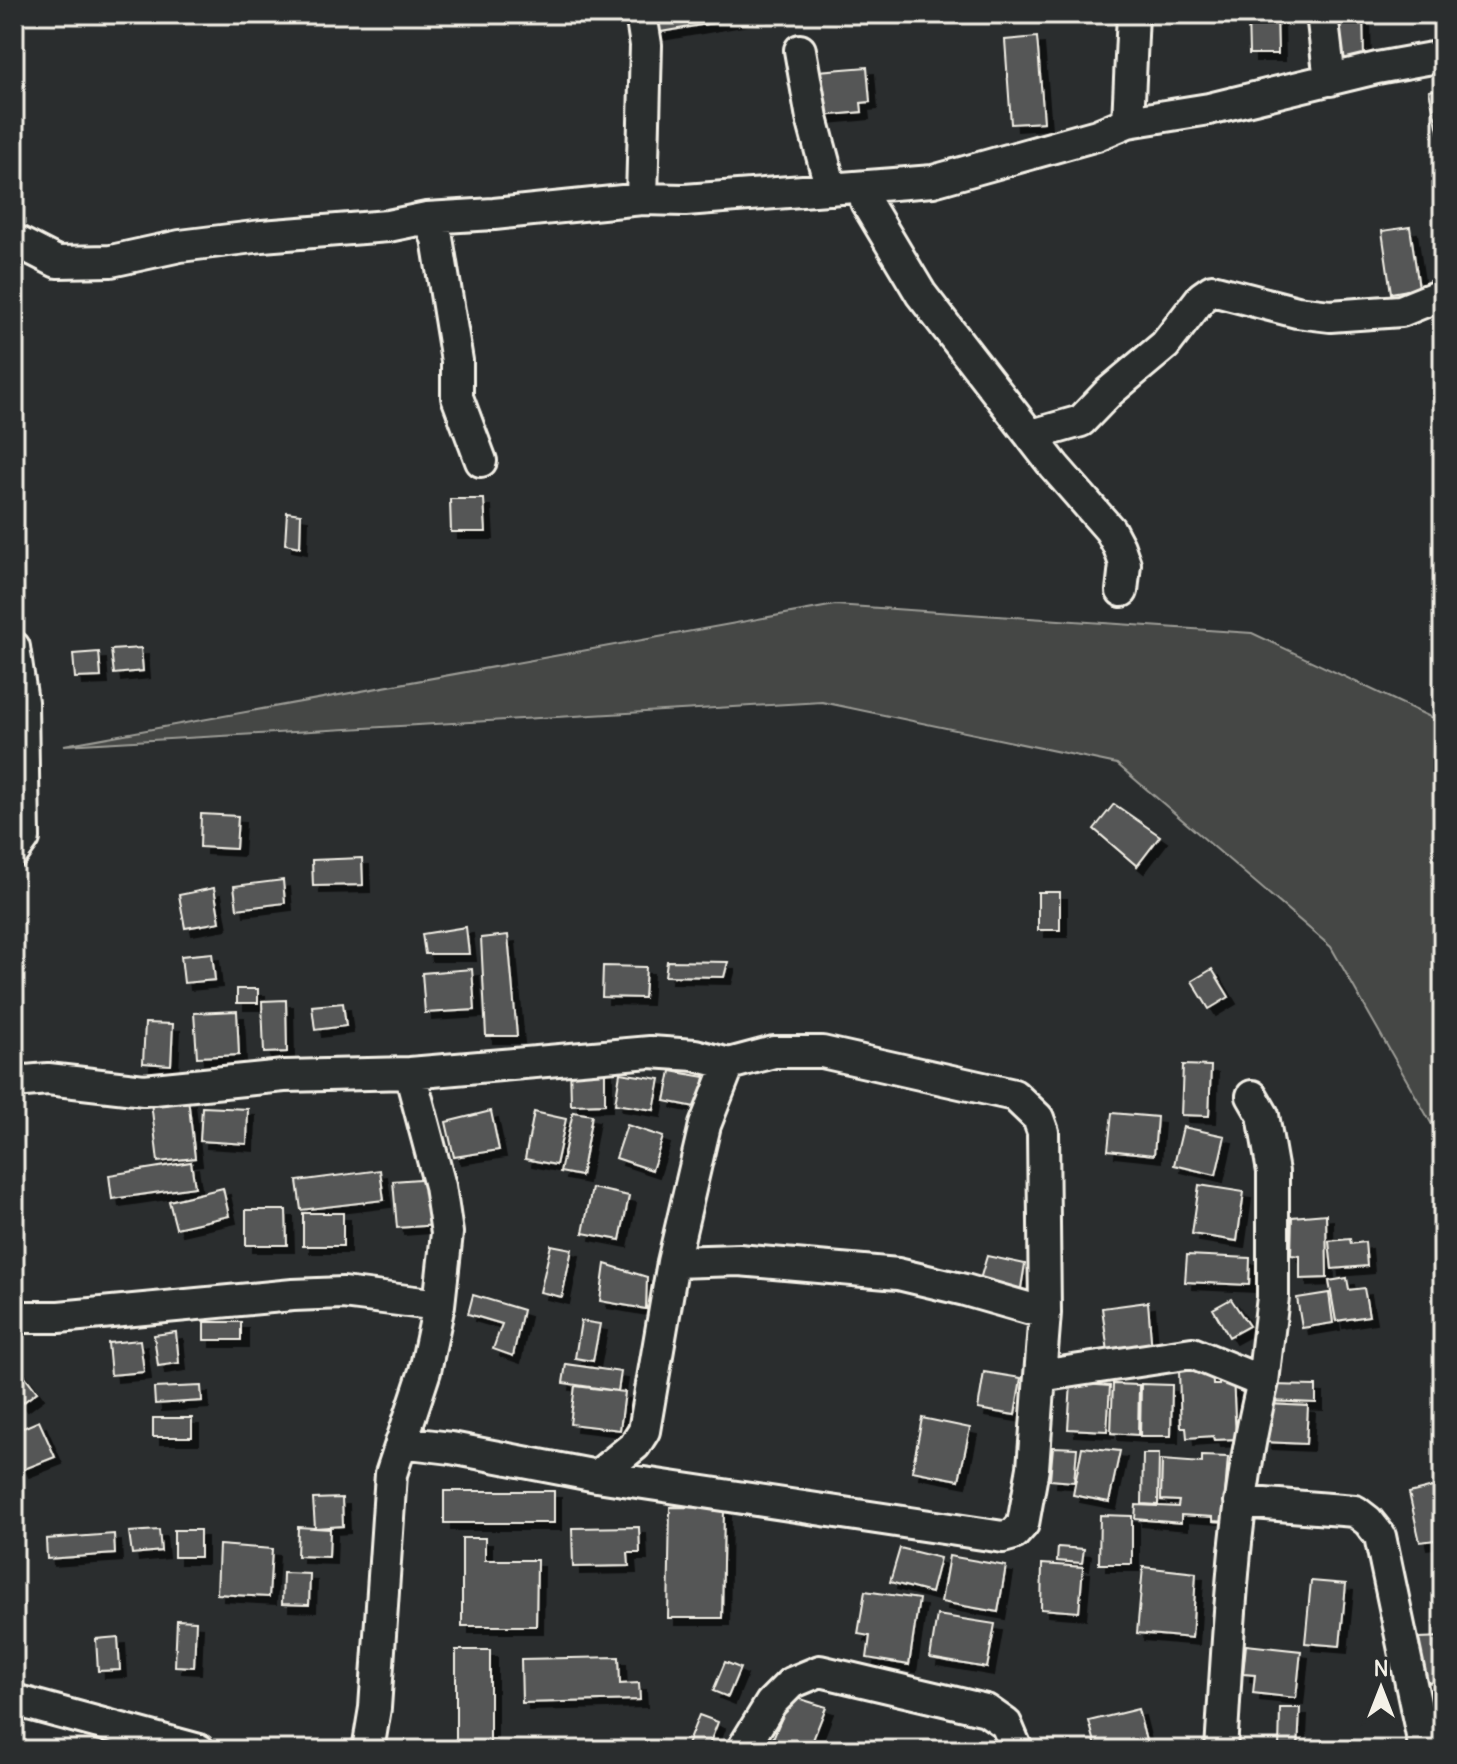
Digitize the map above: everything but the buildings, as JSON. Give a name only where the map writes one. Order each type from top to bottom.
[{"type":"street","points":[[641,14],[646,45],[642,199]]},
{"type":"street","points":[[1128,122],[1133,14]]},
{"type":"street","points":[[1322,14],[1330,80]]},
{"type":"street","points":[[800,50],[812,118],[831,189]]},
{"type":"street","points":[[14,240],[57,262],[111,261],[180,246],[388,226],[427,218],[524,212],[642,199],[685,200],[933,181],[1097,135],[1128,122],[1209,109],[1443,56]]},
{"type":"street","points":[[865,188],[866,202],[921,294],[1054,466],[1115,538],[1125,564],[1122,591]]},
{"type":"street","points":[[427,218],[437,238],[457,361],[457,397],[481,461]]},
{"type":"street","points":[[1032,435],[1081,421],[1109,392],[1165,345],[1202,297],[1212,290],[1297,312],[1330,316],[1401,311],[1443,294]]},
{"type":"street","points":[[14,647],[22,702],[24,838],[14,852]]},
{"type":"street","points":[[14,1082],[48,1079],[144,1090],[284,1076],[410,1073],[650,1052],[695,1055],[729,1064],[774,1052],[822,1052],[1014,1095],[1028,1105],[1038,1118],[1043,1132],[1045,1313],[1033,1468],[1023,1524],[1014,1534],[1003,1537],[597,1476],[451,1448],[401,1442]]},
{"type":"street","points":[[597,1476],[635,1445],[644,1431],[673,1262],[705,1125],[729,1064]]},
{"type":"street","points":[[368,1750],[375,1708],[391,1474],[425,1371],[439,1305],[447,1233],[445,1209],[410,1073]]},
{"type":"street","points":[[1221,1750],[1234,1551],[1250,1435],[1263,1382],[1273,1297],[1273,1172],[1263,1115],[1252,1096]]},
{"type":"street","points":[[673,1262],[739,1260],[898,1274],[1045,1313]]},
{"type":"street","points":[[14,1317],[59,1317],[343,1293],[439,1305]]},
{"type":"street","points":[[1040,1376],[1192,1353],[1263,1382]]},
{"type":"street","points":[[1240,1502],[1355,1511],[1380,1536],[1425,1750]]},
{"type":"street","points":[[742,1750],[771,1703],[791,1683],[820,1671],[986,1710],[1006,1724],[1017,1750]]},
{"type":"street","points":[[14,1700],[197,1750]]},
{"type":"shaded area","points":[[835,605],[1252,633],[1443,723],[1443,1144],[1331,947],[1117,764],[822,702],[64,745]]}]
